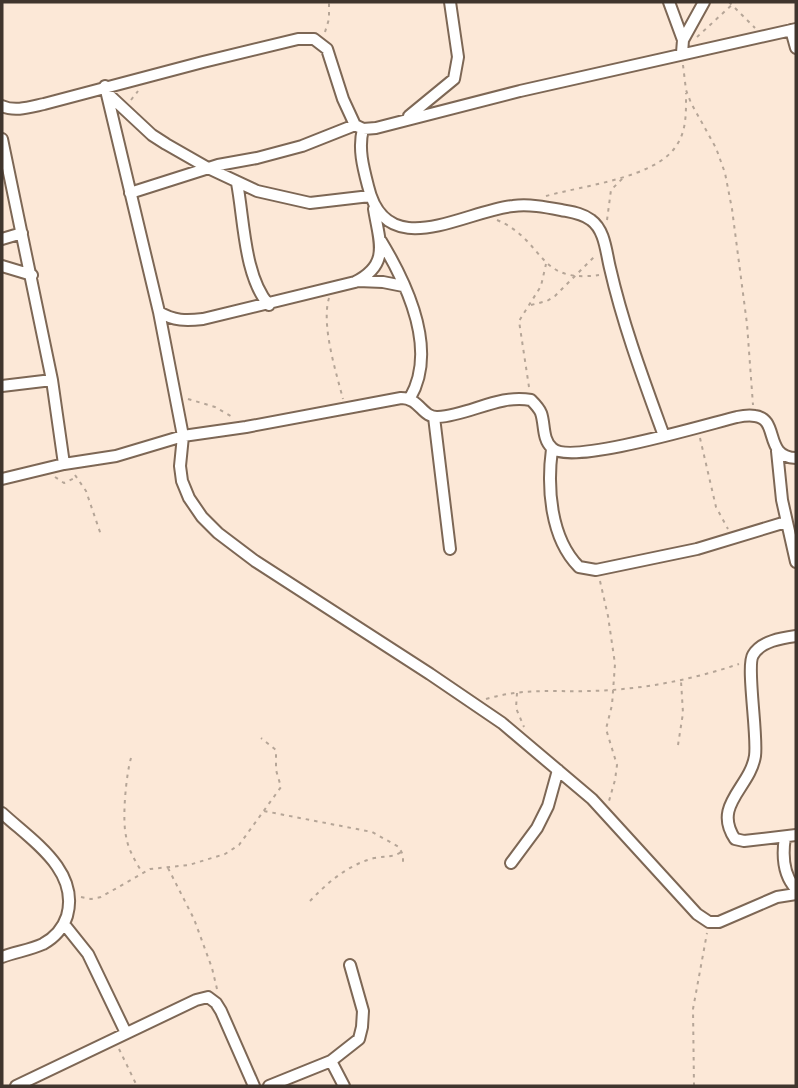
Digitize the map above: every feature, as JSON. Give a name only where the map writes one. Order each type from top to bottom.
[{"type":"street","points":[[404,120],[454,79],[458,57],[450,2]]},
{"type":"street","points":[[668,2],[683,46]]},
{"type":"street","points":[[683,46],[704,2]]},
{"type":"street","points":[[130,193],[208,168],[279,153],[359,127],[404,120],[683,46],[763,36],[794,29],[796,48]]},
{"type":"street","points":[[2,107],[33,106],[298,39],[314,39],[327,49],[349,116],[359,127],[361,153],[380,239],[379,260],[374,269],[355,282]]},
{"type":"street","points":[[106,89],[152,135],[237,183],[280,198],[310,203],[372,202],[390,222],[424,229],[511,206],[533,205],[580,214],[591,220],[603,240],[618,303],[664,436]]},
{"type":"street","points":[[106,89],[159,312],[183,436],[180,466],[182,481],[189,498],[218,533],[255,561],[502,723],[605,813],[678,895],[709,922],[719,922],[777,897],[796,892],[787,877],[783,851],[791,836]]},
{"type":"street","points":[[2,139],[32,275],[52,380],[64,464]]},
{"type":"street","points":[[237,183],[254,278],[262,297],[269,305]]},
{"type":"street","points":[[2,239],[22,233]]},
{"type":"street","points":[[380,239],[398,270],[420,338],[420,373],[410,398]]},
{"type":"street","points":[[2,266],[32,275]]},
{"type":"street","points":[[159,312],[185,321],[269,305],[355,282],[383,282],[403,286]]},
{"type":"street","points":[[2,386],[52,380]]},
{"type":"street","points":[[434,418],[505,399],[519,397],[531,400],[540,411],[546,440],[552,449],[567,454],[592,452],[737,417],[755,416],[766,423],[777,451],[786,522],[796,562]]},
{"type":"street","points":[[2,479],[64,464],[124,454],[183,436],[410,398],[434,418],[450,549]]},
{"type":"street","points":[[552,449],[549,471],[551,499],[562,540],[572,561],[579,567],[596,570],[697,550],[786,522]]},
{"type":"street","points":[[777,451],[785,457],[796,458]]},
{"type":"street","points":[[791,836],[744,841],[735,839],[730,831],[727,810],[755,760],[757,740],[750,661],[758,650],[768,643],[796,636]]},
{"type":"street","points":[[511,863],[537,828],[548,806],[558,770]]},
{"type":"street","points":[[2,813],[50,856],[68,890],[69,906],[64,924],[55,935],[43,943],[2,957]]},
{"type":"street","points":[[64,924],[88,954],[126,1033]]},
{"type":"street","points":[[269,1086],[331,1061],[359,1039],[363,1011],[350,965]]},
{"type":"street","points":[[16,1086],[196,1000],[208,997],[216,1003],[254,1086]]},
{"type":"street","points":[[331,1061],[344,1086]]},
{"type":"path","points":[[322,43],[329,19],[329,2]]},
{"type":"path","points":[[729,2],[733,3],[763,36]]},
{"type":"path","points":[[538,198],[650,167],[676,148],[684,125],[686,90],[683,46],[710,26],[733,3]]},
{"type":"path","points":[[124,108],[145,78]]},
{"type":"path","points":[[686,90],[716,148],[730,197],[747,324],[755,416]]},
{"type":"path","points":[[530,305],[547,301],[574,277],[603,240],[611,190],[625,175]]},
{"type":"path","points":[[483,214],[522,233],[546,263],[574,277],[611,274]]},
{"type":"path","points":[[531,400],[519,321],[544,280],[546,263]]},
{"type":"path","points":[[338,286],[328,301],[327,309],[330,343],[345,407]]},
{"type":"path","points":[[174,392],[227,413],[246,427]]},
{"type":"path","points":[[699,427],[716,507],[733,538]]},
{"type":"path","points":[[64,464],[78,477],[86,491],[101,535]]},
{"type":"path","points":[[48,468],[60,482],[78,477]]},
{"type":"path","points":[[596,570],[613,640],[615,664],[614,689],[606,734],[617,765],[605,813]]},
{"type":"path","points":[[473,704],[517,692],[614,689],[681,680],[750,661]]},
{"type":"path","points":[[678,745],[683,713],[681,680]]},
{"type":"path","points":[[517,692],[516,708],[524,727]]},
{"type":"path","points":[[68,890],[81,897],[101,897],[142,872],[189,865],[225,854],[239,845],[281,788],[276,770],[276,750],[261,738]]},
{"type":"path","points":[[131,758],[127,778],[125,834],[142,872]]},
{"type":"path","points":[[263,811],[372,832],[391,841],[402,852],[403,865]]},
{"type":"path","points":[[310,901],[326,884],[349,868],[402,852]]},
{"type":"path","points":[[168,867],[194,919],[212,968],[216,982],[216,1003]]},
{"type":"path","points":[[694,1086],[693,1009],[709,922]]},
{"type":"path","points":[[112,1040],[125,1058],[137,1086]]}]
